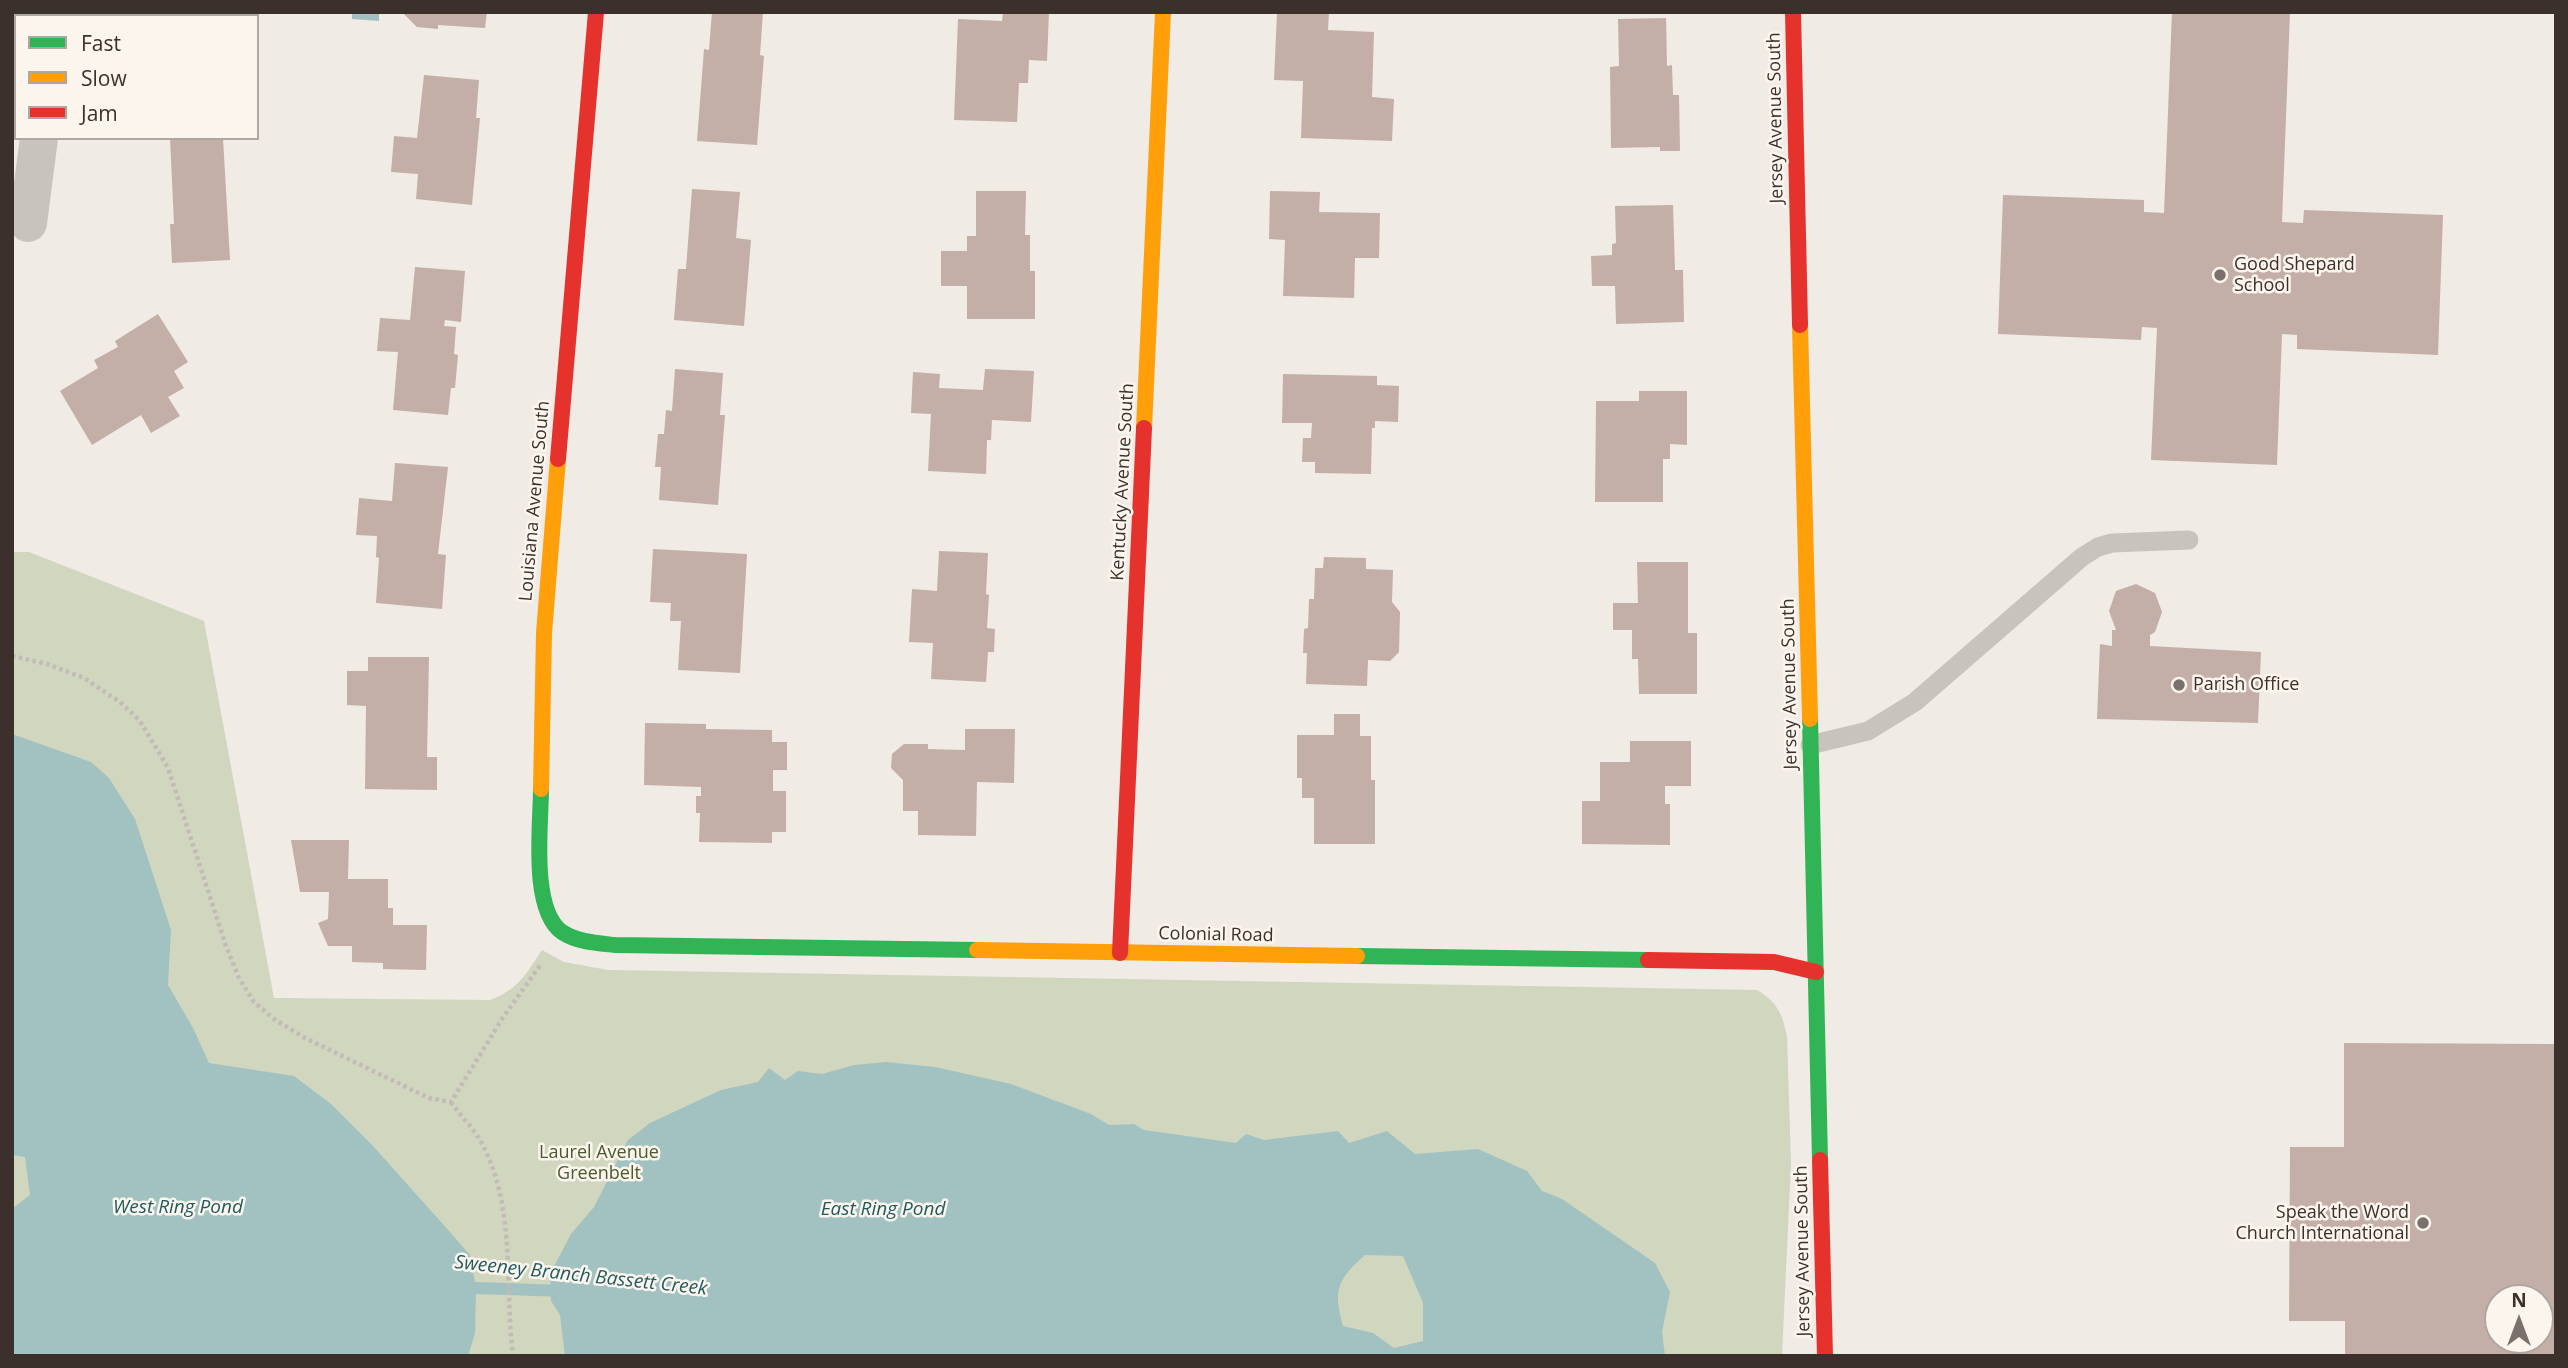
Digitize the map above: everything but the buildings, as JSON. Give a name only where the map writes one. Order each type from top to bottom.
[{"type":"street","name":"Louisiana Avenue South","points":[[561,931],[552,923],[544,909],[541,892],[544,633],[596,12]]},
{"type":"street","name":"Kentucky Avenue South","points":[[1120,953],[1163,12]]},
{"type":"street","name":"Jersey Avenue South","points":[[1793,12],[1825,1356]]},
{"type":"street","points":[[28,223],[39,140]]},
{"type":"street","name":"Colonial Road","points":[[561,931],[577,940],[615,945],[1774,962],[1816,972]]},
{"type":"lane","points":[[1810,745],[1868,731],[1915,702],[2082,557],[2098,547],[2112,543],[2189,540]]},
{"type":"path","points":[[12,656],[38,661],[84,678],[120,702],[140,722],[168,768],[219,926],[239,978],[254,1002],[274,1019],[305,1038],[429,1098],[451,1102],[479,1139],[491,1162],[506,1225],[513,1356]]},
{"type":"path","points":[[451,1102],[561,931]]},
{"type":"green space","name":"Laurel Avenue Greenbelt","points":[[12,552],[29,552],[204,621],[274,998],[490,1000],[515,986],[542,950],[564,962],[608,970],[1757,990],[1778,1009],[1787,1037],[1791,1163],[1782,1356],[12,1356]]},
{"type":"water","points":[[352,12],[379,12],[379,21],[352,19]]},
{"type":"water","name":"West Ring Pond","points":[[12,734],[91,762],[109,778],[135,819],[171,930],[168,985],[193,1028],[209,1063],[294,1076],[331,1104],[373,1146],[470,1255],[476,1288],[475,1333],[468,1356],[12,1356],[12,1209],[30,1195],[25,1157],[12,1155]]},
{"type":"water","name":"East Ring Pond","points":[[886,1062],[935,1067],[1011,1084],[1091,1114],[1109,1125],[1134,1124],[1144,1130],[1236,1143],[1246,1134],[1264,1140],[1338,1131],[1349,1143],[1387,1131],[1415,1154],[1478,1149],[1527,1171],[1542,1191],[1562,1199],[1655,1263],[1670,1292],[1662,1332],[1665,1356],[565,1356],[560,1315],[551,1301],[550,1274],[571,1234],[594,1207],[628,1140],[650,1123],[721,1090],[758,1082],[769,1068],[785,1080],[798,1071],[822,1074],[854,1065]],"holes":[[[1365,1255],[1403,1256],[1423,1303],[1423,1341],[1394,1348],[1373,1333],[1343,1326],[1338,1294],[1343,1279]]]},
{"type":"waterway","name":"Sweeney Branch Bassett Creek","points":[[462,1285],[476,1288],[566,1291]]},
{"type":"traffic: fast","points":[[1810,719],[1820,1160]]},
{"type":"traffic: fast","points":[[541,789],[539,844],[541,886],[545,905],[552,921],[562,932],[574,938],[615,945],[977,950]]},
{"type":"traffic: fast","points":[[1357,956],[1648,960]]},
{"type":"traffic: slow","points":[[1144,428],[1163,12]]},
{"type":"traffic: slow","points":[[1800,325],[1810,719]]},
{"type":"traffic: slow","points":[[541,789],[544,633],[558,459]]},
{"type":"traffic: slow","points":[[977,950],[1357,956]]},
{"type":"traffic: jam","points":[[558,459],[596,12]]},
{"type":"traffic: jam","points":[[1793,12],[1800,325]]},
{"type":"traffic: jam","points":[[1120,953],[1144,428]]},
{"type":"traffic: jam","points":[[1648,960],[1774,962],[1816,972]]},
{"type":"traffic: jam","points":[[1820,1160],[1825,1356]]},
{"type":"place","name":"Good Shepard School","points":[[2220,275]]},
{"type":"place","name":"Parish Office","points":[[2179,685]]},
{"type":"place","name":"Speak the Word Church International","points":[[2423,1223]]}]
